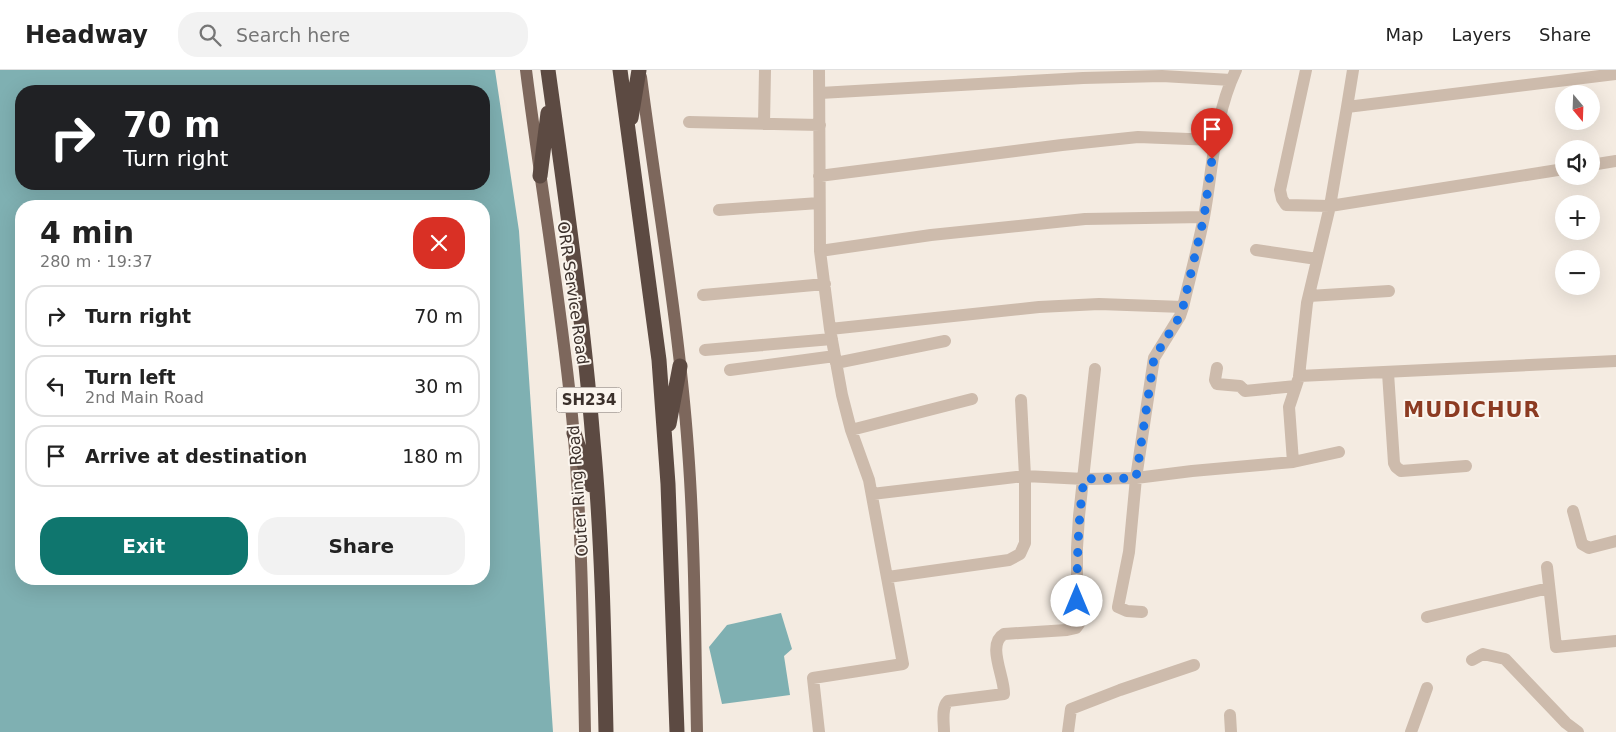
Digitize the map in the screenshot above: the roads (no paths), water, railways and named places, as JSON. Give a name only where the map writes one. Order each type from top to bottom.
[{"type":"highway","name":"Outer Ring Road","points":[[548,70],[586,368],[598,505],[606,732]]},
{"type":"highway","points":[[620,70],[659,360],[666,444],[677,732]]},
{"type":"highway","points":[[629,133],[640,70]]},
{"type":"highway","points":[[540,176],[551,93]]},
{"type":"highway","points":[[666,444],[680,366]]},
{"type":"highway","points":[[574,433],[598,505]]},
{"type":"main road","name":"ORR Service Road","points":[[526,70],[574,433],[581,537],[585,732]]},
{"type":"main road","points":[[640,70],[680,366],[688,449],[692,521],[697,732]]},
{"type":"street","points":[[764,124],[765,70]]},
{"type":"street","points":[[819,70],[820,252],[831,334],[842,396],[851,430],[869,480],[903,664],[813,678],[819,732]]},
{"type":"street","points":[[1306,70],[1280,190],[1286,205],[1330,206],[1555,170]]},
{"type":"street","points":[[1293,462],[1289,406],[1297,381],[1307,303],[1330,206],[1354,70]]},
{"type":"street","points":[[1348,108],[1616,74]]},
{"type":"street","points":[[820,93],[1083,78],[1233,75],[1214,140],[1204,217],[1183,307],[1180,316],[1154,358],[1136,478],[1129,552],[1118,607],[1127,611],[1142,612]]},
{"type":"street","points":[[689,122],[820,125]]},
{"type":"street","points":[[819,176],[1138,137],[1214,140]]},
{"type":"street","points":[[1600,164],[1616,161]]},
{"type":"street","points":[[719,210],[819,202]]},
{"type":"street","points":[[820,252],[930,235],[1085,219],[1204,217]]},
{"type":"street","points":[[1256,250],[1317,259]]},
{"type":"street","points":[[703,296],[825,284]]},
{"type":"street","points":[[1309,296],[1389,291]]},
{"type":"street","points":[[706,350],[1039,307],[1099,304],[1183,307]]},
{"type":"street","points":[[730,370],[836,360],[945,342]]},
{"type":"street","points":[[1216,368],[1215,380],[1217,384],[1240,386],[1245,391],[1297,381],[1388,373],[1616,361]]},
{"type":"street","points":[[944,732],[944,704],[948,701],[1004,694],[996,652],[1000,636],[1004,634],[1067,630],[1076,628],[1079,624],[1077,548],[1079,516],[1095,369]]},
{"type":"street","points":[[1388,373],[1393,454],[1396,467],[1401,470],[1466,466]]},
{"type":"street","points":[[851,430],[972,399]]},
{"type":"street","points":[[888,577],[1009,560],[1020,554],[1025,543],[1025,476],[1021,400]]},
{"type":"street","points":[[872,494],[1025,476],[1084,479],[1136,478],[1293,462],[1339,452]]},
{"type":"street","points":[[1573,511],[1582,544],[1589,548],[1616,541]]},
{"type":"street","points":[[1547,567],[1556,647],[1616,641]]},
{"type":"street","points":[[1427,617],[1549,588]]},
{"type":"street","points":[[1472,660],[1483,654],[1505,660],[1566,723],[1578,732]]},
{"type":"street","points":[[1068,732],[1071,710],[1120,690],[1194,665]]},
{"type":"street","points":[[1411,732],[1427,688]]},
{"type":"street","points":[[1230,714],[1231,732]]},
{"type":"water","points":[[0,70],[495,70],[519,231],[553,732],[0,732]]},
{"type":"water","points":[[781,613],[792,649],[784,656],[790,695],[722,704],[709,647],[727,625]]},
{"type":"district","name":"MUDICHUR","points":[[1472,410]]}]
